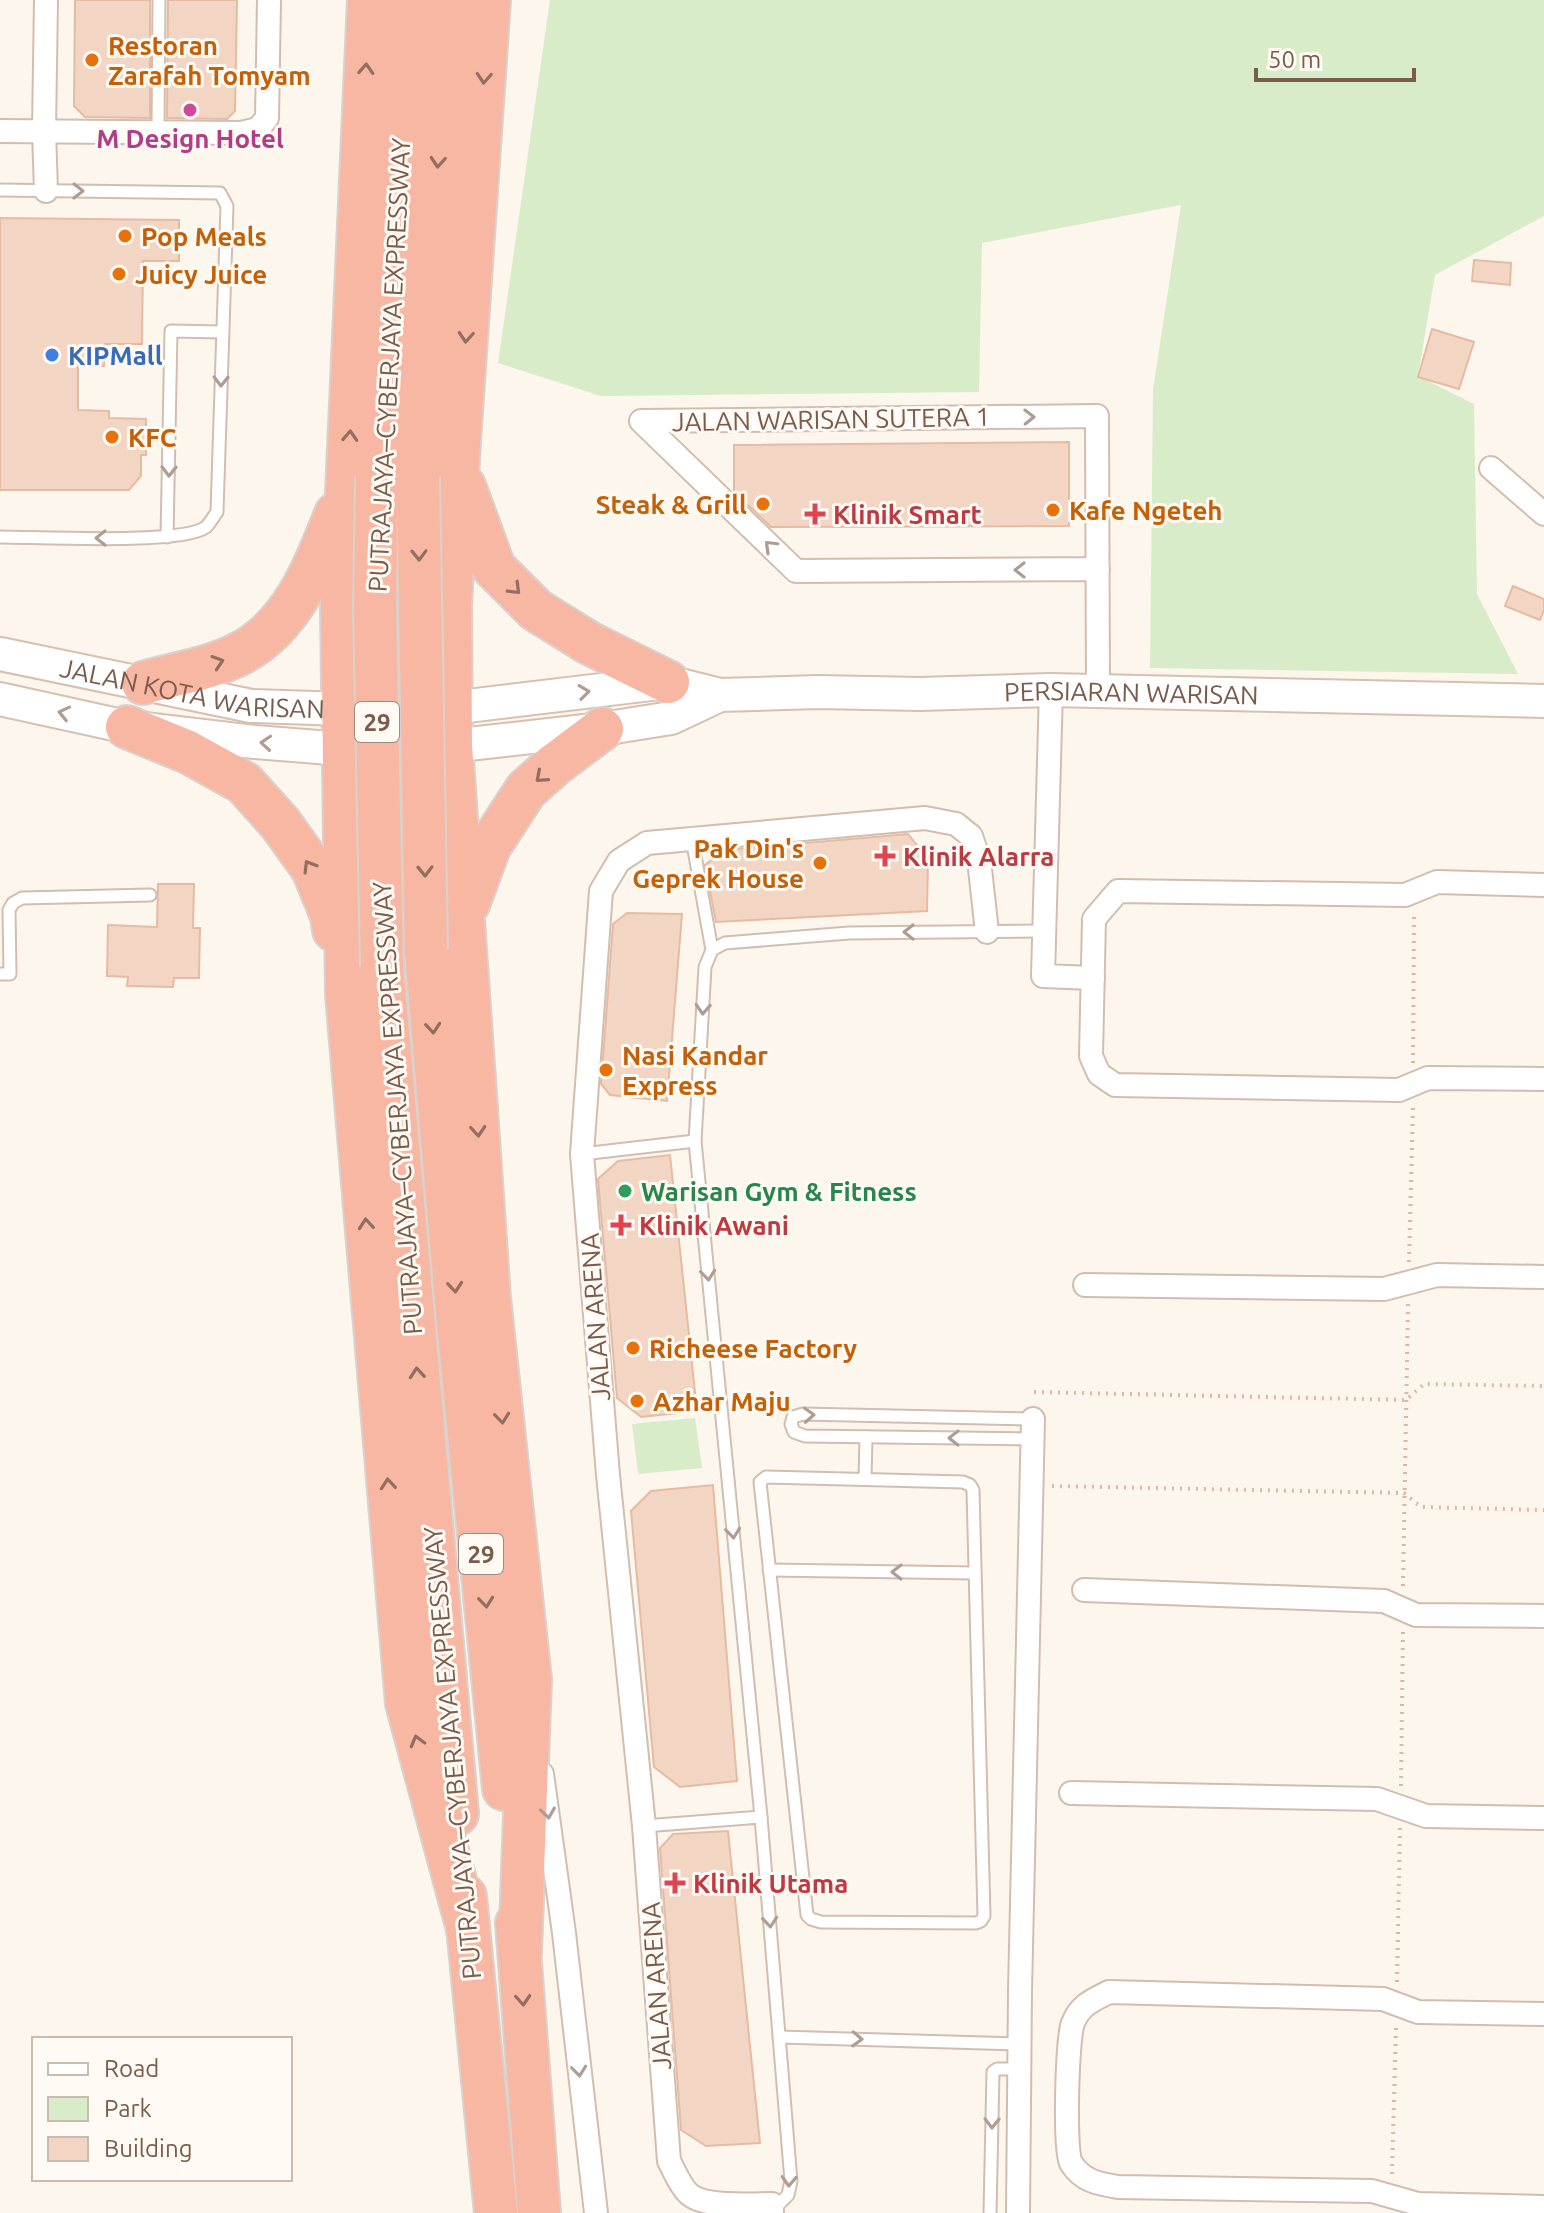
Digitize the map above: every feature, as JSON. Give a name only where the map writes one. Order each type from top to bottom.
[{"type":"highway","points":[[369,0],[362,482],[342,606],[347,994],[407,1703],[467,1925]]},
{"type":"highway","name":"PUTRAJAYA–CYBERJAYA EXPRESSWAY","points":[[411,0],[362,482],[375,609],[382,966],[467,1925],[496,2213]]},
{"type":"highway","name":"PUTRAJAYA–CYBERJAYA EXPRESSWAY","points":[[448,0],[418,477],[426,950],[458,1326],[520,1952],[539,2213]]},
{"type":"highway","points":[[489,0],[450,605],[451,727],[489,1298],[530,1680],[520,1952]]},
{"type":"highway","points":[[459,441],[464,490],[494,568],[536,610],[589,643],[668,682]]},
{"type":"highway","points":[[143,683],[217,663],[256,644],[283,618],[305,585],[362,482]]},
{"type":"highway","points":[[342,606],[355,632],[370,649],[400,653],[428,648],[438,635],[450,605]]},
{"type":"highway","points":[[127,727],[188,752],[244,783],[280,823],[313,869],[332,916],[347,994]]},
{"type":"highway","points":[[464,914],[489,847],[526,790],[602,729]]},
{"type":"highway","points":[[344,867],[352,834],[370,814],[402,807],[433,812],[446,826],[458,861]]},
{"type":"street","points":[[46,0],[46,191]]},
{"type":"street","points":[[0,131],[241,133],[258,129],[267,118],[269,0]]},
{"type":"street","name":"JALAN WARISAN SUTERA 1","points":[[1098,569],[796,571],[641,421],[1097,416],[1098,569],[1098,692]]},
{"type":"street","points":[[1491,468],[1544,514]]},
{"type":"street","name":"JALAN KOTA WARISAN","points":[[0,654],[251,706],[344,729]]},
{"type":"street","points":[[451,727],[668,682],[720,695]]},
{"type":"street","points":[[1051,690],[1043,976],[1093,978]]},
{"type":"street","name":"PERSIARAN WARISAN","points":[[720,695],[1051,690],[1544,701]]},
{"type":"street","points":[[344,729],[602,729],[671,718],[720,695]]},
{"type":"street","name":"JALAN KOTA WARISAN","points":[[0,699],[127,727],[255,742],[344,729]]},
{"type":"street","name":"JALAN ARENA","points":[[772,2209],[705,2202],[690,2196],[669,2161],[644,1826],[608,1475],[582,1154],[601,891],[619,861],[647,843],[925,818],[956,824],[971,836],[979,860],[987,932]]},
{"type":"street","points":[[1544,885],[1437,882],[1405,895],[1118,891],[1094,919],[1091,1056],[1099,1074],[1115,1085],[1399,1090],[1428,1078],[1544,1079]]},
{"type":"street","points":[[1085,1285],[1384,1289],[1437,1275],[1544,1277]]},
{"type":"street","points":[[1018,2213],[1033,1429]]},
{"type":"street","points":[[1084,1590],[1384,1601],[1416,1615],[1544,1616]]},
{"type":"street","points":[[530,1680],[564,1933],[596,2213]]},
{"type":"street","points":[[1071,1793],[1377,1799],[1426,1816],[1544,1818]]},
{"type":"street","points":[[1544,2014],[1418,2012],[1383,1999],[1109,1992],[1084,2004],[1073,2022],[1069,2037],[1068,2082],[1069,2160],[1079,2173],[1094,2183],[1118,2187],[1372,2191],[1418,2204],[1544,2207]]},
{"type":"lane","points":[[158,132],[159,0]]},
{"type":"lane","points":[[0,190],[220,193],[227,206],[217,512],[205,527],[167,537],[0,537]]},
{"type":"lane","points":[[167,537],[171,331],[222,332]]},
{"type":"lane","points":[[692,839],[712,950],[705,967],[695,1141],[761,1817],[791,2181],[788,2195],[772,2209]]},
{"type":"lane","points":[[0,974],[10,974],[9,910],[13,903],[22,898],[150,895]]},
{"type":"lane","points":[[712,950],[725,943],[849,933],[1044,931]]},
{"type":"lane","points":[[582,1154],[695,1141]]},
{"type":"lane","points":[[803,1414],[1033,1429],[866,1437],[805,1436],[791,1429],[791,1420],[803,1414]]},
{"type":"lane","points":[[865,1479],[866,1437]]},
{"type":"lane","points":[[766,1477],[963,1482],[970,1485],[973,1490],[984,1916],[981,1921],[821,1922],[807,1915],[769,1570],[760,1482],[766,1477]]},
{"type":"lane","points":[[769,1570],[975,1573]]},
{"type":"lane","points":[[644,1826],[761,1817]]},
{"type":"lane","points":[[779,2037],[1020,2044]]},
{"type":"lane","points":[[990,2213],[993,2072],[997,2069],[1019,2069]]},
{"type":"path","points":[[1391,2197],[1414,891]]},
{"type":"path","points":[[1034,1392],[1406,1400],[1424,1384],[1544,1386]]},
{"type":"path","points":[[1032,1486],[1404,1493],[1421,1507],[1544,1510]]},
{"type":"green space","points":[[550,0],[1544,0],[1544,216],[1435,275],[1418,376],[1474,404],[1477,594],[1518,674],[1150,668],[1153,390],[1181,205],[982,243],[979,392],[601,396],[498,363]]},
{"type":"green space","points":[[695,1418],[702,1468],[638,1474],[632,1424]]},
{"type":"building","points":[[75,0],[150,0],[150,118],[85,117],[74,106]]},
{"type":"building","points":[[168,0],[237,0],[235,111],[227,119],[167,118]]},
{"type":"building","name":"KIPMall","points":[[0,218],[179,220],[179,261],[143,261],[142,344],[105,344],[104,366],[78,366],[78,410],[109,411],[109,418],[146,419],[146,455],[141,455],[141,476],[129,490],[0,490]]},
{"type":"building","points":[[1474,260],[1511,263],[1510,285],[1472,281]]},
{"type":"building","points":[[1432,329],[1474,342],[1459,389],[1418,377]]},
{"type":"building","points":[[1069,442],[1069,526],[771,527],[734,492],[734,445]]},
{"type":"building","points":[[1513,586],[1544,599],[1540,620],[1505,606]]},
{"type":"building","points":[[908,834],[928,859],[927,911],[716,922],[705,865],[724,850]]},
{"type":"building","points":[[158,884],[194,884],[193,928],[200,928],[199,978],[174,978],[173,987],[127,986],[128,977],[107,976],[108,925],[157,927]]},
{"type":"building","points":[[627,913],[682,914],[667,1101],[610,1095],[601,1084],[613,924]]},
{"type":"building","points":[[670,1155],[697,1411],[641,1417],[617,1398],[598,1179],[618,1161]]},
{"type":"building","points":[[713,1485],[737,1781],[680,1787],[654,1767],[631,1511],[651,1491]]},
{"type":"building","points":[[728,1831],[760,2143],[706,2146],[681,2130],[660,1848],[673,1834]]},
{"type":"place","name":"Restoran Zarafah Tomyam","points":[[92,60]]},
{"type":"place","name":"M Design Hotel","points":[[190,110]]},
{"type":"place","name":"Pop Meals","points":[[125,236]]},
{"type":"place","name":"Juicy Juice","points":[[119,274]]},
{"type":"place","name":"KIPMall","points":[[52,355]]},
{"type":"place","name":"KFC","points":[[112,437]]},
{"type":"place","name":"Steak & Grill","points":[[763,504]]},
{"type":"place","name":"Kafe Ngeteh","points":[[1053,510]]},
{"type":"place","name":"Klinik Smart","points":[[815,514]]},
{"type":"place","name":"Klinik Alarra","points":[[885,856]]},
{"type":"place","name":"Pak Din's Geprek House","points":[[820,863]]},
{"type":"place","name":"Nasi Kandar Express","points":[[606,1070]]},
{"type":"place","name":"Warisan Gym & Fitness","points":[[625,1191]]},
{"type":"place","name":"Klinik Awani","points":[[621,1225]]},
{"type":"place","name":"Richeese Factory","points":[[633,1348]]},
{"type":"place","name":"Azhar Maju","points":[[637,1401]]},
{"type":"place","name":"Klinik Utama","points":[[675,1883]]}]
